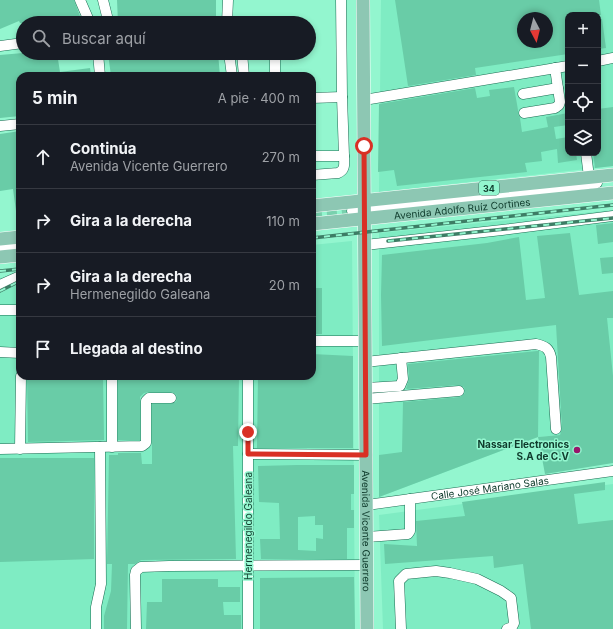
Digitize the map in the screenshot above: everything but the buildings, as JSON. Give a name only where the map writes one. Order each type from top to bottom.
[{"type":"main road","name":"Avenida Vicente Guerrero","points":[[363,0],[364,100],[360,212],[365,245],[367,629]]},
{"type":"main road","name":"Avenida Adolfo Ruíz Cortines","points":[[316,223],[360,212],[589,177],[613,175]]},
{"type":"main road","name":"Avenida Adolfo Ruíz Cortines","points":[[316,206],[360,212],[613,193]]},
{"type":"main road","points":[[0,239],[16,237]]},
{"type":"main road","points":[[0,257],[16,255]]},
{"type":"street","points":[[80,0],[87,16]]},
{"type":"street","points":[[103,0],[107,16]]},
{"type":"street","points":[[227,16],[228,0]]},
{"type":"street","points":[[316,174],[338,173],[342,172],[344,167],[341,0]]},
{"type":"street","points":[[0,46],[16,44]]},
{"type":"street","points":[[601,60],[613,58]]},
{"type":"street","points":[[99,60],[100,72]]},
{"type":"street","points":[[230,60],[231,72]]},
{"type":"street","points":[[243,60],[244,72]]},
{"type":"street","points":[[275,60],[275,72]]},
{"type":"street","points":[[364,100],[565,66]]},
{"type":"street","points":[[524,113],[557,106],[560,102],[555,68]]},
{"type":"street","points":[[523,94],[558,88]]},
{"type":"street","points":[[316,98],[342,97]]},
{"type":"street","points":[[0,126],[16,124]]},
{"type":"street","points":[[316,156],[344,156]]},
{"type":"street","points":[[586,156],[589,177]]},
{"type":"street","points":[[360,212],[613,181]]},
{"type":"street","points":[[360,212],[613,188]]},
{"type":"street","points":[[365,245],[613,216]]},
{"type":"street","points":[[0,244],[16,242]]},
{"type":"street","points":[[0,249],[16,247]]},
{"type":"street","points":[[0,285],[16,278]]},
{"type":"street","points":[[0,310],[16,310]]},
{"type":"street","points":[[316,341],[365,341]]},
{"type":"street","points":[[365,362],[536,344],[543,345],[550,352],[551,357],[556,429]]},
{"type":"street","points":[[0,352],[16,353]]},
{"type":"street","points":[[366,393],[400,386],[403,380],[401,358]]},
{"type":"street","points":[[20,449],[21,380]]},
{"type":"street","points":[[112,380],[112,447]]},
{"type":"street","name":"Hermenegildo Galeana","points":[[248,380],[248,629]]},
{"type":"street","points":[[366,393],[459,391]]},
{"type":"street","points":[[0,449],[144,446],[146,443],[146,401],[149,398],[171,398]]},
{"type":"street","points":[[96,629],[96,607],[101,584],[100,447]]},
{"type":"street","points":[[248,454],[366,455]]},
{"type":"street","name":"Calle José Mariano Salas","points":[[366,505],[613,471]]},
{"type":"street","points":[[367,537],[408,534],[410,530],[410,499]]},
{"type":"street","points":[[136,629],[135,575],[136,571],[141,568],[248,565],[367,565]]},
{"type":"street","points":[[401,629],[399,581],[406,574],[436,571],[450,572],[477,579],[508,595],[512,602],[514,623],[512,627],[507,629]]},
{"type":"shaded area","points":[[381,0],[613,0],[613,166],[379,192]]},
{"type":"shaded area","points":[[613,210],[613,430],[538,437],[379,497],[379,233]]},
{"type":"shaded area","points":[[352,241],[355,629],[0,629],[0,278],[16,276],[16,380],[316,380],[316,245]]},
{"type":"shaded area","points":[[613,484],[613,629],[383,629],[379,515]]},
{"type":"tunnel","points":[[316,215],[352,211]]},
{"type":"railway","points":[[316,238],[613,205]]},
{"type":"railway","points":[[388,241],[613,218]]},
{"type":"railway","points":[[0,271],[16,269]]},
{"type":"railway","points":[[0,291],[16,283]]},
{"type":"place","name":"Nassar Electronics S.A de C.V","points":[[577,450]]},
{"type":"route","points":[[248,432],[248,454],[366,455],[364,146]]}]
